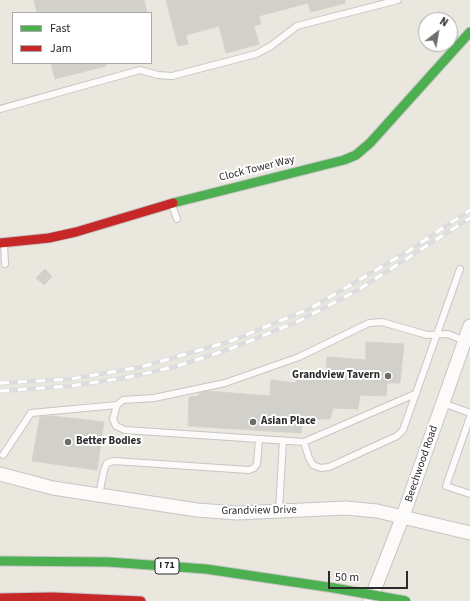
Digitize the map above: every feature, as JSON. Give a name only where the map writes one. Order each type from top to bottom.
[{"type":"main road","name":"Clock Tower Way","points":[[2,243],[49,238],[76,232],[172,203],[344,160],[356,155],[370,143],[470,32]]},
{"type":"main road","name":"I 71","points":[[0,561],[108,562],[206,569],[334,588],[406,601]]},
{"type":"main road","points":[[0,598],[53,597],[141,601]]},
{"type":"street","name":"Beechwood Road","points":[[370,601],[467,342],[470,326]]},
{"type":"street","name":"Grandview Drive","points":[[0,474],[53,488],[197,510],[237,513],[346,508],[377,511],[403,516],[470,534]]},
{"type":"lane","points":[[0,109],[140,70],[158,75],[172,76],[250,55],[271,46],[297,26],[398,0]]},
{"type":"lane","points":[[172,203],[177,219]]},
{"type":"lane","points":[[2,243],[5,264]]},
{"type":"lane","points":[[304,442],[313,465],[320,468],[329,467],[397,436],[403,430],[460,269]]},
{"type":"lane","points":[[416,394],[304,442],[125,430],[116,426],[113,419],[117,405],[123,400],[154,398],[225,383],[298,357],[368,323],[382,322],[427,335],[448,334],[467,342]]},
{"type":"lane","points":[[443,403],[470,413]]},
{"type":"lane","points":[[3,455],[31,413],[117,405]]},
{"type":"lane","points":[[470,417],[446,486],[470,494]]},
{"type":"lane","points":[[99,495],[104,470],[107,463],[114,461],[249,470],[254,468],[257,464],[259,439]]},
{"type":"lane","points":[[279,511],[283,440]]},
{"type":"building","points":[[34,0],[144,0],[147,12],[37,12]]},
{"type":"building","points":[[166,0],[345,0],[345,3],[311,12],[308,3],[259,16],[261,24],[254,26],[259,44],[226,53],[219,26],[186,35],[188,44],[178,46]]},
{"type":"building","points":[[51,64],[105,64],[106,66],[55,79]]},
{"type":"building","points":[[45,269],[52,277],[44,285],[36,278]]},
{"type":"building","points":[[366,342],[404,344],[400,383],[387,383],[386,396],[360,395],[358,409],[333,408],[330,419],[303,419],[301,433],[188,426],[189,397],[199,396],[199,393],[207,391],[270,396],[271,380],[296,383],[298,370],[326,373],[327,357],[366,360]]},
{"type":"building","name":"Better Bodies","points":[[51,416],[104,422],[97,470],[32,461],[40,417]]},
{"type":"railway","points":[[0,383],[70,379],[141,367],[231,341],[311,308],[407,252],[470,210]]},
{"type":"railway","points":[[0,391],[70,386],[124,378],[174,367],[230,349],[299,321],[358,290],[470,218]]},
{"type":"traffic: fast","points":[[173,203],[344,160],[356,155],[370,143],[470,32]]},
{"type":"traffic: fast","points":[[0,561],[108,562],[206,569],[334,588]]},
{"type":"traffic: fast","points":[[334,588],[406,601]]},
{"type":"traffic: jam","points":[[0,243],[49,238],[76,232],[173,203]]},
{"type":"traffic: jam","points":[[0,598],[53,597],[141,601]]},
{"type":"place","name":"Grandview Tavern","points":[[388,376]]},
{"type":"place","name":"Asian Place","points":[[253,422]]},
{"type":"place","name":"Better Bodies","points":[[68,442]]}]
